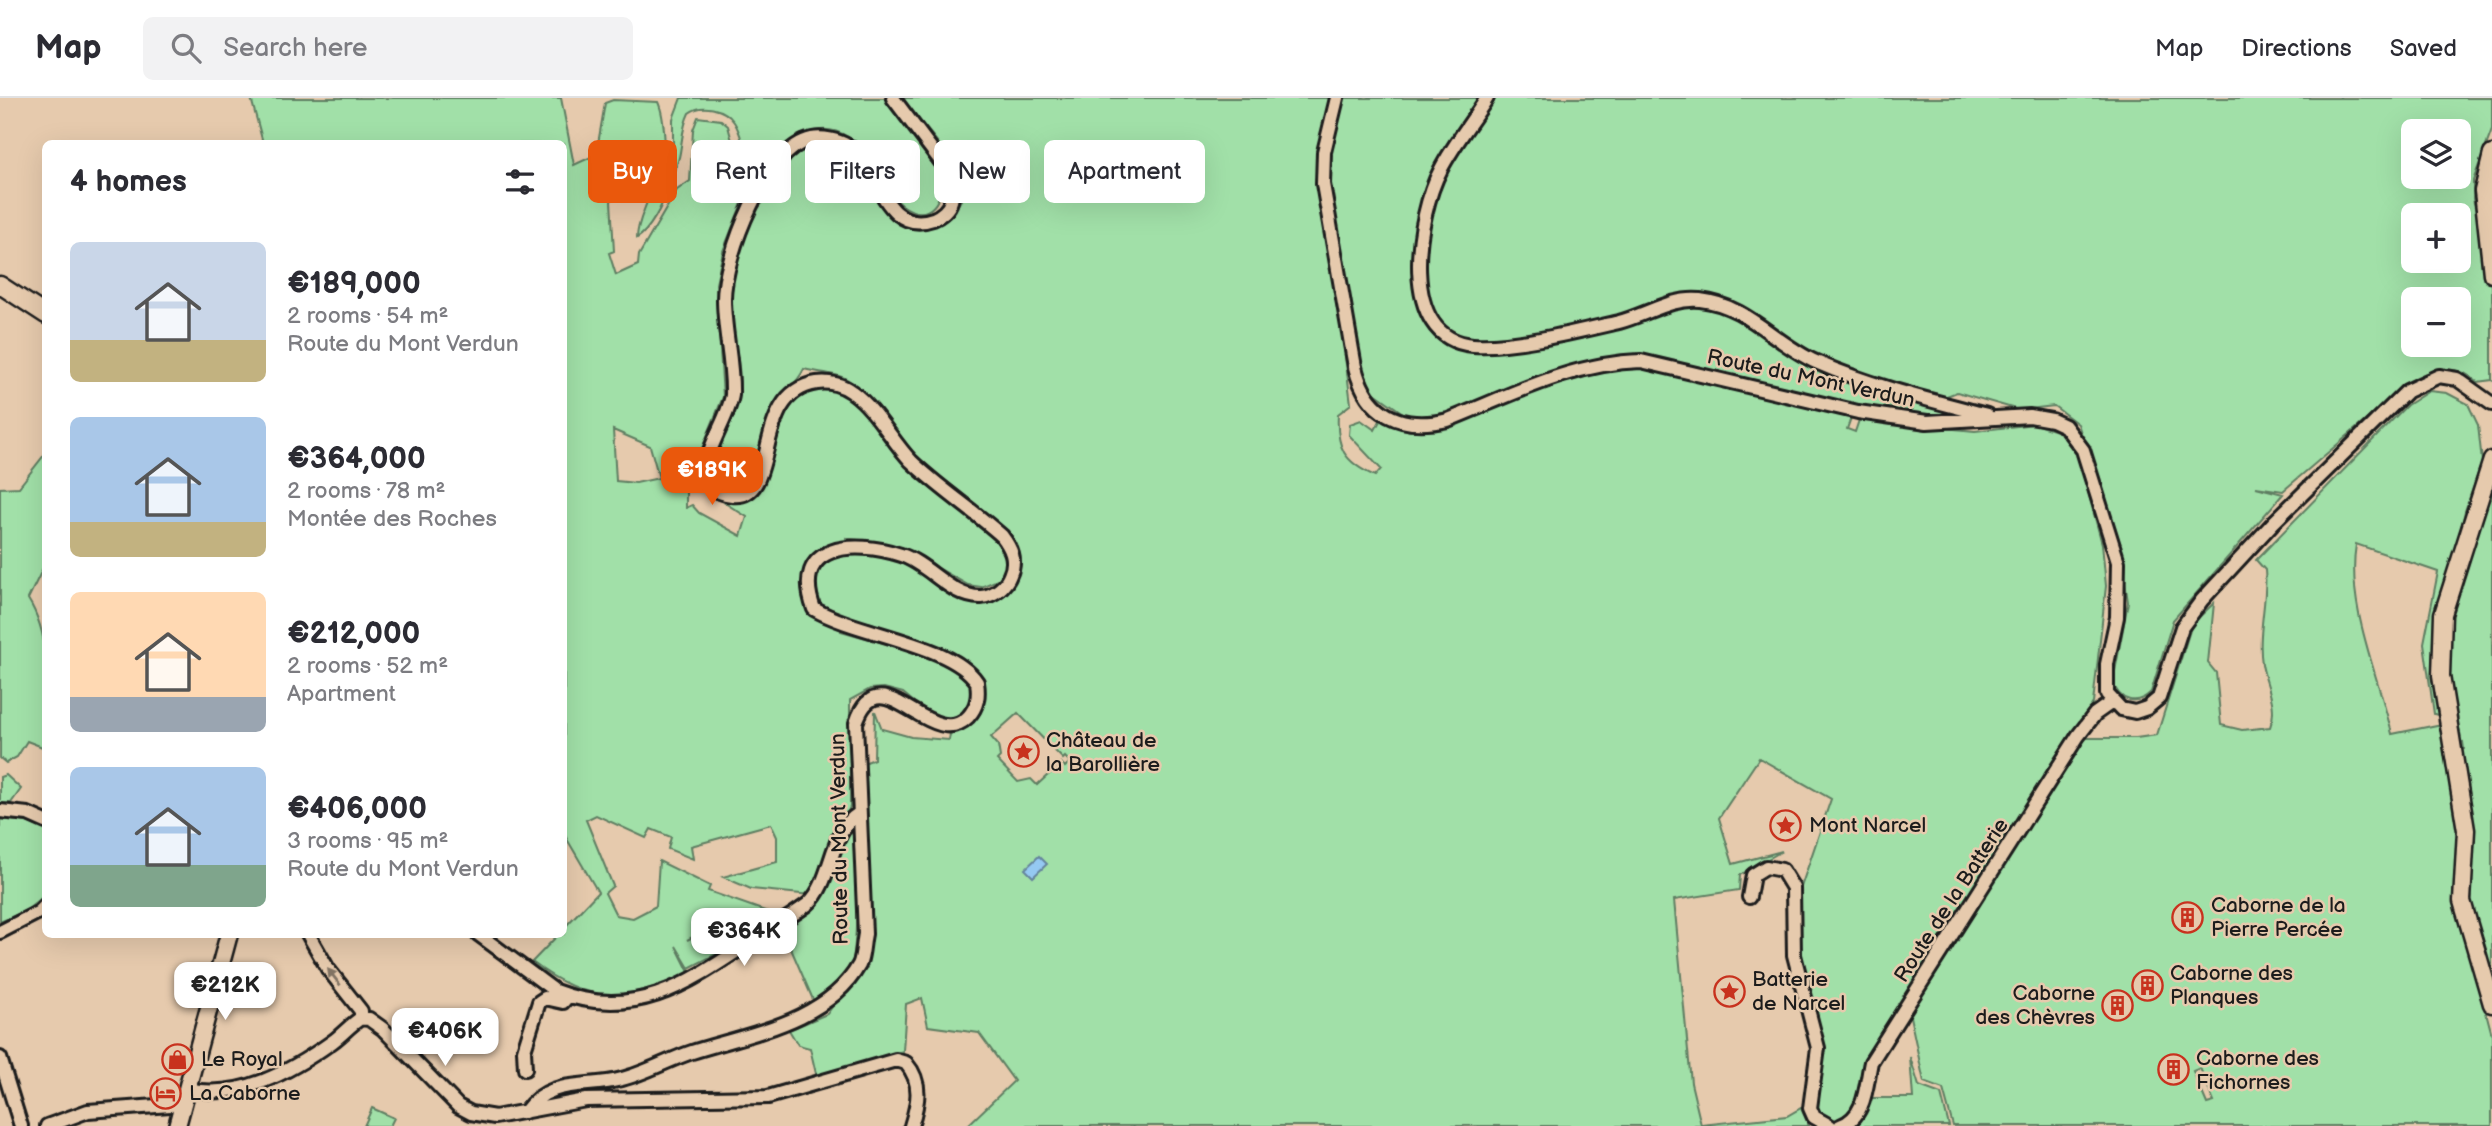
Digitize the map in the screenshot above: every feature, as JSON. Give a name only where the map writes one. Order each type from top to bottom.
[{"type":"main road","points":[[2492,154],[2483,191],[2492,274]]},
{"type":"main road","points":[[0,285],[42,312]]},
{"type":"main road","points":[[2492,460],[2444,614],[2441,676],[2466,830],[2462,901],[2492,1004]]},
{"type":"main road","points":[[177,1126],[228,938]]},
{"type":"street","name":"Route du Mont Verdun","points":[[525,1112],[537,1096],[556,1088],[622,1079],[681,1056],[793,1019],[815,1008],[839,989],[860,964],[865,933],[858,814],[856,723],[860,709],[868,702],[884,697],[900,701],[929,722],[949,726],[965,719],[976,705],[977,682],[970,671],[951,658],[835,621],[814,609],[807,579],[812,564],[822,555],[841,549],[877,550],[923,564],[966,594],[983,597],[998,591],[1008,581],[1013,569],[1012,551],[1002,536],[912,462],[852,391],[831,382],[805,386],[785,401],[776,412],[761,475],[753,488],[737,495],[713,490],[706,483],[705,467],[725,422],[732,395],[724,299],[729,261],[755,200],[782,157],[797,145],[813,139],[831,139],[848,146],[860,159],[882,196],[896,213],[918,222],[928,221],[939,217],[950,206],[954,184],[893,98]]},
{"type":"street","name":"Route du Mont Verdun","points":[[1337,98],[1324,152],[1323,184],[1359,384],[1371,404],[1388,416],[1409,424],[1430,425],[1569,372],[1606,362],[1640,361],[1858,412],[1927,422],[1969,422],[1991,416],[2052,420],[2065,426],[2082,450],[2118,562],[2117,617],[2105,684],[2112,702]]},
{"type":"street","points":[[1487,98],[1440,170],[1424,218],[1420,295],[1428,318],[1454,340],[1471,345],[1505,343],[1621,321],[1675,302],[1710,302],[1724,304],[1748,317],[1813,360],[1877,386],[1991,416]]},
{"type":"street","points":[[2112,702],[2121,709],[2135,712],[2147,708],[2160,698],[2182,626],[2202,600],[2274,522],[2407,391],[2439,376],[2457,379],[2492,404]]},
{"type":"street","name":"Route de la Batterie","points":[[1840,1126],[1852,1120],[1862,1105],[1871,1062],[2078,736],[2095,714],[2112,702]]},
{"type":"street","points":[[0,811],[28,814],[42,820]]},
{"type":"street","points":[[483,938],[555,991],[568,996],[619,1004],[653,998],[730,958],[818,894],[845,828],[858,814]]},
{"type":"street","points":[[1749,897],[1753,875],[1766,867],[1782,870],[1793,888],[1794,955],[1818,1048],[1810,1108],[1814,1117],[1830,1126]]},
{"type":"street","points":[[0,932],[42,909]]},
{"type":"street","points":[[309,938],[328,969],[361,1011],[361,1018]]},
{"type":"street","points":[[525,1069],[524,1050],[539,1002],[545,998],[563,1002],[568,996]]},
{"type":"street","points":[[47,1126],[71,1116],[238,1090],[260,1083],[316,1053],[361,1018],[369,1019],[383,1029],[458,1106],[471,1113],[495,1117],[586,1100],[768,1097],[896,1060],[906,1063],[918,1085],[918,1101],[911,1126]]},
{"type":"street","points":[[0,1058],[21,1126]]},
{"type":"green space","points":[[251,98],[561,98],[574,165],[588,158],[588,203],[611,203],[614,251],[609,253],[616,275],[638,265],[639,255],[669,203],[677,203],[677,190],[690,181],[691,164],[691,203],[742,203],[723,251],[716,284],[723,397],[696,463],[698,491],[686,488],[686,508],[692,505],[699,513],[741,536],[747,517],[725,503],[744,498],[756,491],[763,481],[768,470],[774,429],[782,410],[808,388],[835,389],[852,398],[880,430],[990,532],[1006,555],[1005,569],[1000,579],[981,587],[968,585],[903,548],[846,538],[846,554],[899,561],[967,600],[978,603],[998,599],[1014,582],[1019,561],[1013,544],[1001,527],[984,511],[917,457],[869,398],[845,378],[804,369],[773,409],[765,428],[756,466],[747,483],[729,487],[717,480],[715,470],[715,459],[735,410],[740,390],[729,303],[734,264],[743,238],[762,203],[791,203],[791,160],[795,153],[805,146],[805,203],[883,203],[906,223],[928,227],[950,216],[959,203],[1030,203],[1030,140],[936,140],[901,98],[1331,98],[1319,150],[1351,404],[1338,414],[1339,436],[1349,459],[1375,476],[1381,469],[1349,435],[1350,424],[1361,420],[1375,430],[1381,419],[1409,431],[1431,430],[1570,375],[1640,363],[1852,415],[1847,429],[1855,432],[1859,420],[1975,431],[2034,424],[2066,434],[2079,458],[2102,544],[2106,586],[2093,703],[1869,1061],[1852,1114],[1838,1124],[1822,1119],[1815,1109],[1822,1060],[1797,950],[1800,890],[1831,799],[1759,758],[1719,818],[1733,864],[1782,851],[1740,875],[1739,890],[1674,900],[1691,1083],[1701,1125],[1787,1116],[1801,1108],[1809,1126],[967,1126],[1014,1081],[979,1033],[928,1026],[922,998],[906,1004],[903,1051],[817,1078],[810,1048],[798,1045],[789,1030],[827,1014],[860,968],[864,763],[874,759],[875,711],[882,729],[911,737],[949,740],[950,734],[969,725],[980,714],[985,694],[981,675],[960,656],[893,634],[872,623],[843,618],[841,631],[941,659],[971,681],[973,699],[957,719],[934,719],[903,693],[884,688],[870,689],[850,700],[850,807],[838,835],[844,843],[849,833],[855,834],[856,930],[852,966],[841,984],[814,1002],[782,928],[821,896],[751,889],[723,877],[777,862],[777,837],[771,824],[691,846],[693,859],[668,849],[671,837],[651,829],[646,838],[596,815],[586,820],[613,886],[605,893],[616,915],[633,918],[656,906],[659,861],[710,886],[708,891],[765,911],[728,934],[720,921],[687,940],[720,923],[732,946],[689,968],[676,946],[689,972],[646,990],[627,994],[608,995],[571,986],[532,962],[555,938],[567,938],[567,925],[598,892],[567,839],[567,140],[262,140]],"holes":[[[613,430],[650,446],[659,478],[636,483],[616,481]],[[1018,713],[1063,759],[1065,757],[1070,762],[1065,767],[1061,763],[1037,785],[1031,779],[1018,782],[997,760],[1000,757],[998,745],[991,737]]]},
{"type":"green space","points":[[681,98],[886,98],[917,140],[852,140],[837,132],[821,130],[806,134],[791,143],[791,140],[742,140],[734,122],[725,113],[713,108],[700,108],[689,113],[677,163],[673,119]]},
{"type":"green space","points":[[1343,98],[2492,98],[2492,130],[2473,181],[2473,199],[2492,280],[2492,380],[2477,382],[2462,372],[2447,369],[2423,374],[2283,491],[2256,487],[2283,494],[2173,620],[2151,692],[2140,699],[2129,700],[2120,694],[2113,682],[2128,602],[2119,541],[2078,424],[2054,406],[2019,410],[1957,392],[1944,397],[1941,409],[1948,419],[1856,406],[1640,358],[1447,414],[1410,418],[1372,391],[1360,363],[1329,184],[1330,151]]},
{"type":"green space","points":[[613,100],[658,102],[664,140],[599,140],[605,103]]},
{"type":"green space","points":[[698,117],[721,120],[728,126],[732,140],[692,140]]},
{"type":"green space","points":[[920,144],[934,163],[936,203],[928,211],[920,212],[900,203],[920,203]]},
{"type":"green space","points":[[646,203],[662,203],[651,224],[637,238]]},
{"type":"green space","points":[[2429,391],[2447,393],[2468,404],[2478,425],[2482,462],[2465,511],[2447,588],[2441,716],[2434,714],[2424,643],[2438,572],[2356,544],[2355,591],[2365,640],[2392,734],[2442,724],[2460,829],[2476,974],[2492,1035],[2492,1126],[1953,1126],[1943,1089],[1924,1082],[1908,1007],[2082,738],[2136,738],[2157,735],[2192,624],[2214,603],[2208,663],[2216,673],[2221,725],[2242,730],[2270,727],[2273,711],[2261,652],[2265,570],[2256,560],[2407,405]],"holes":[[[2176,1060],[2182,1074],[2171,1078],[2163,1064]],[[2200,1068],[2214,1102],[2207,1104],[2193,1071]]]},
{"type":"green space","points":[[42,458],[42,570],[28,599],[42,633],[42,747],[27,741],[17,757],[6,763],[0,758],[0,488],[19,487]]},
{"type":"green space","points":[[2492,490],[2492,984],[2469,900],[2473,826],[2460,751],[2464,749],[2463,742],[2458,743],[2448,680],[2452,612]]},
{"type":"green space","points":[[6,775],[21,789],[11,803],[0,803],[0,777]]},
{"type":"green space","points":[[0,819],[27,822],[42,828],[42,898],[27,910],[0,922]]},
{"type":"green space","points":[[1910,1057],[1919,1086],[1941,1094],[1949,1126],[1847,1126],[1869,1098],[1913,1098]]},
{"type":"green space","points":[[372,1108],[394,1118],[390,1126],[364,1126]]},
{"type":"water","points":[[1039,856],[1047,864],[1033,877],[1025,869]]},
{"type":"place","name":"Château de la Barollière","points":[[1023,752]]},
{"type":"place","name":"Mont Narcel","points":[[1786,825]]},
{"type":"place","name":"Caborne de la Pierre Percée","points":[[2188,917]]},
{"type":"place","name":"Caborne des Planques","points":[[2147,985]]},
{"type":"place","name":"Batterie de Narcel","points":[[1729,991]]},
{"type":"place","name":"Caborne des Chèvres","points":[[2118,1005]]},
{"type":"place","name":"Le Royal","points":[[178,1059]]},
{"type":"place","name":"Caborne des Fichornes","points":[[2173,1070]]},
{"type":"place","name":"La Caborne","points":[[166,1093]]}]
